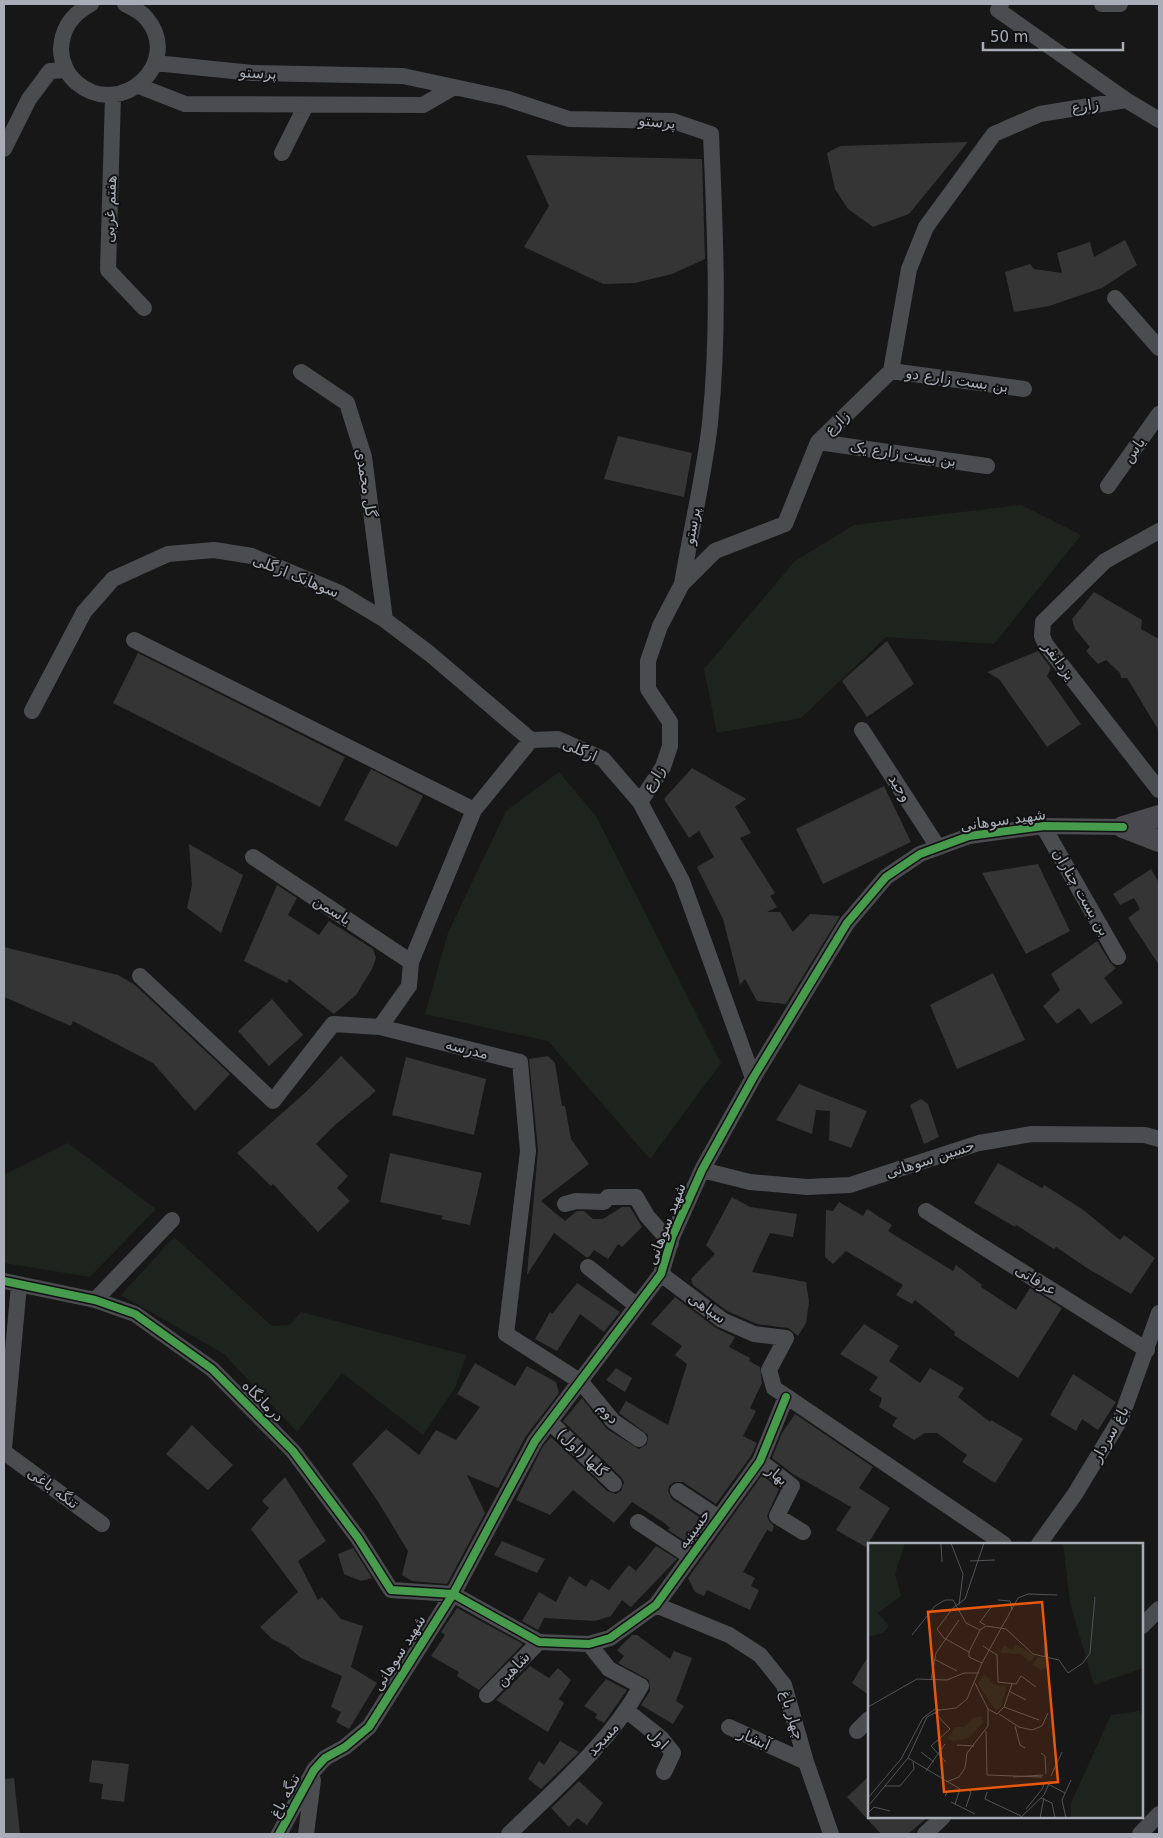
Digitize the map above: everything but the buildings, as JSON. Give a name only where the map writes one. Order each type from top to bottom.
[{"type":"main road","name":"شهید سوهانی","points":[[1123,827],[1159,816]]},
{"type":"main road","name":"شهید سوهانی","points":[[1123,827],[1159,841]]},
{"type":"street","points":[[84,6],[68,24],[62,39],[61,54],[66,70],[74,81],[86,90],[113,96],[139,86],[155,63],[157,48],[155,33],[148,19],[139,8],[125,4]]},
{"type":"street","points":[[1001,4],[998,10],[1126,100],[1159,120]]},
{"type":"street","points":[[1102,4],[1120,4]]},
{"type":"street","name":"پرستو","points":[[155,63],[252,73],[403,76],[504,98],[569,119],[673,121],[711,134],[717,278],[714,378],[710,425],[682,584]]},
{"type":"street","points":[[4,149],[29,99],[50,71],[66,70]]},
{"type":"street","points":[[139,86],[185,104],[306,105],[423,105],[454,87]]},
{"type":"street","name":"هفتم غربی","points":[[113,96],[108,270],[144,308]]},
{"type":"street","name":"زارع","points":[[640,802],[663,767],[670,746],[670,722],[648,689],[648,660],[660,626],[682,584],[714,551],[785,524],[818,442],[891,371],[909,269],[926,227],[994,134],[1040,114],[1126,100]]},
{"type":"street","points":[[282,153],[306,105]]},
{"type":"street","points":[[1115,298],[1159,348]]},
{"type":"street","name":"بن بست زارع دو","points":[[891,371],[1024,390]]},
{"type":"street","name":"گل محمدی","points":[[301,372],[347,403],[364,457],[385,620]]},
{"type":"street","name":"یاس","points":[[1108,486],[1159,414]]},
{"type":"street","name":"بن بست زارع یک","points":[[818,442],[987,466]]},
{"type":"street","name":"یزدانفر","points":[[1159,531],[1105,561],[1043,622],[1042,636],[1046,645],[1159,790]]},
{"type":"street","name":"سوهانک ازگلی","points":[[32,711],[84,612],[113,579],[168,554],[214,550],[252,556],[340,593],[385,620],[430,654],[532,740]]},
{"type":"street","points":[[134,640],[474,810]]},
{"type":"street","name":"وحید","points":[[862,730],[938,847]]},
{"type":"street","name":"ازگلی","points":[[532,740],[558,739],[603,759],[640,802],[682,881],[753,1078]]},
{"type":"street","points":[[380,1027],[409,986],[411,962],[474,810],[532,740]]},
{"type":"street","name":"شهید سوهانی","points":[[314,1770],[325,1758],[345,1747],[369,1727],[453,1594],[535,1441],[661,1274],[670,1243],[702,1170],[753,1078],[847,923],[886,877],[920,854],[969,836],[1043,826],[1123,827]]},
{"type":"street","name":"بن بست چناران","points":[[1043,826],[1118,957]]},
{"type":"street","name":"یاسمن","points":[[253,858],[411,962]]},
{"type":"street","name":"مدرسه","points":[[140,976],[273,1101],[333,1024],[380,1027],[520,1062],[528,1151],[506,1334],[581,1382]]},
{"type":"street","name":"حسین سوهانی","points":[[702,1170],[750,1182],[807,1187],[850,1185],[979,1143],[1032,1134],[1145,1135],[1159,1139]]},
{"type":"street","points":[[566,1204],[576,1201],[604,1202],[608,1197],[636,1197],[647,1216],[670,1243]]},
{"type":"street","name":"عرفاتی","points":[[926,1211],[1147,1350]]},
{"type":"street","points":[[96,1300],[172,1220]]},
{"type":"street","points":[[588,1267],[637,1306]]},
{"type":"street","name":"سپاهی","points":[[661,1274],[722,1320],[754,1334],[786,1338],[769,1370],[774,1388],[786,1397]]},
{"type":"street","name":"درمانگاه","points":[[12,1283],[96,1300],[135,1314],[212,1369],[293,1451],[358,1538],[391,1590],[453,1594]]},
{"type":"street","name":"تنگه باغی","points":[[12,1283],[4,1450],[102,1524]]},
{"type":"street","name":"باغ سردار","points":[[1040,1543],[1075,1494],[1121,1418],[1159,1313]]},
{"type":"street","name":"دوم","points":[[581,1382],[613,1421],[639,1439]]},
{"type":"street","points":[[786,1397],[1003,1543]]},
{"type":"street","name":"حسینیه","points":[[589,1644],[610,1638],[656,1605],[760,1461],[786,1397]]},
{"type":"street","name":"گلها (اول)","points":[[550,1422],[614,1484]]},
{"type":"street","name":"بهار","points":[[760,1461],[792,1486],[778,1516],[803,1532]]},
{"type":"street","points":[[678,1491],[719,1518]]},
{"type":"street","points":[[638,1522],[691,1557]]},
{"type":"street","points":[[453,1594],[539,1642],[589,1644]]},
{"type":"street","name":"چهار باغ","points":[[656,1605],[730,1635],[760,1654],[784,1685],[806,1762],[831,1834]]},
{"type":"street","points":[[1143,1625],[1159,1609]]},
{"type":"street","name":"شاهین","points":[[487,1695],[539,1642]]},
{"type":"street","name":"مسجد","points":[[509,1834],[577,1767],[627,1711],[641,1686],[609,1669],[589,1644]]},
{"type":"street","name":"اول","points":[[627,1711],[661,1738],[673,1753],[664,1772]]},
{"type":"street","points":[[858,1731],[868,1720]]},
{"type":"street","name":"آبشار","points":[[729,1727],[806,1762]]},
{"type":"street","points":[[306,1834],[314,1770]]},
{"type":"street","name":"تنگه باغ","points":[[280,1834],[314,1770]]},
{"type":"street","points":[[1140,1834],[1159,1814]]},
{"type":"street","points":[[925,1834],[942,1818]]},
{"type":"shaded area","points":[[1021,505],[1081,535],[994,644],[886,637],[801,718],[717,733],[704,669],[795,561],[854,525]]},
{"type":"shaded area","points":[[559,772],[596,816],[721,1063],[650,1159],[548,1041],[425,1014],[448,933],[506,811]]},
{"type":"shaded area","points":[[68,1143],[156,1209],[90,1277],[4,1263],[4,1175]]},
{"type":"shaded area","points":[[174,1237],[272,1326],[290,1325],[301,1312],[466,1355],[456,1386],[423,1435],[342,1373],[297,1432],[224,1354],[121,1295]]},
{"type":"cycle path","points":[[279,1834],[314,1770],[325,1758],[345,1747],[369,1727],[453,1594],[535,1441],[661,1274],[672,1237],[702,1170],[753,1078],[847,923],[886,877],[920,854],[969,836],[1044,826],[1123,827]]},
{"type":"cycle path","points":[[4,1281],[95,1300],[135,1314],[212,1369],[293,1451],[358,1538],[391,1590],[453,1594],[539,1642],[589,1644],[610,1638],[656,1605],[760,1461],[786,1397]]}]
